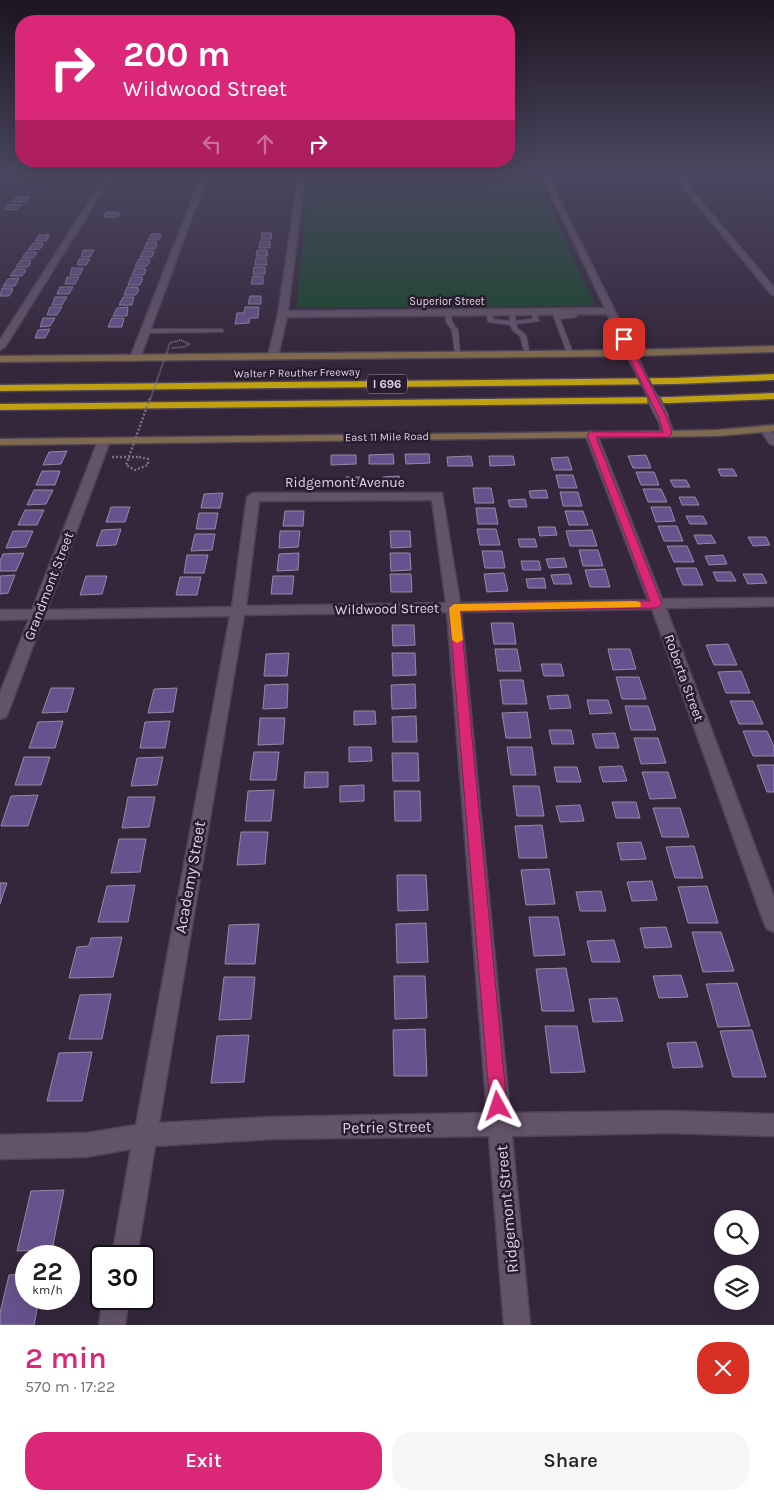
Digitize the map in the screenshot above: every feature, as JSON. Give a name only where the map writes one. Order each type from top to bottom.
[{"type":"highway","name":"Walter P Reuther Freeway","points":[[0,388],[676,381],[774,376]]},
{"type":"highway","name":"I 696","points":[[0,408],[671,400],[774,396]]},
{"type":"main road","points":[[0,359],[630,353],[774,349]]},
{"type":"main road","name":"East 11 Mile Road","points":[[0,442],[668,434],[770,429]]},
{"type":"street","points":[[0,347],[71,236]]},
{"type":"street","points":[[135,358],[182,236]]},
{"type":"street","points":[[273,356],[283,314],[294,236]]},
{"type":"street","points":[[575,236],[663,418],[668,434]]},
{"type":"street","points":[[727,236],[774,292]]},
{"type":"street","name":"Superior Street","points":[[283,314],[488,312],[556,314],[612,311]]},
{"type":"street","points":[[770,429],[774,442]]},
{"type":"street","name":"Roberta Street","points":[[591,434],[657,604],[774,924]]},
{"type":"street","name":"Grandmont Street","points":[[0,713],[104,441]]},
{"type":"street","name":"Ridgemont Avenue","points":[[253,497],[438,496]]},
{"type":"street","name":"Ridgemont Street","points":[[438,496],[454,608],[517,1325]]},
{"type":"street","name":"Academy Street","points":[[126,1245],[238,612],[253,497]]},
{"type":"street","name":"Wildwood Street","points":[[0,615],[774,602]]},
{"type":"street","name":"Petrie Street","points":[[0,1147],[86,1145],[144,1135],[272,1128],[669,1122],[774,1125]]},
{"type":"street","points":[[112,1325],[114,1310]]},
{"type":"lane","points":[[488,312],[490,321],[513,323],[537,320],[534,312]]},
{"type":"lane","points":[[511,312],[513,323],[516,330],[522,335],[528,354]]},
{"type":"lane","points":[[448,313],[449,322],[455,330],[458,354]]},
{"type":"lane","points":[[556,314],[570,353]]},
{"type":"lane","points":[[146,331],[221,331]]},
{"type":"path","points":[[97,458],[114,457],[122,457],[130,457],[139,457],[148,459],[148,465],[135,470],[126,466],[129,458],[132,450],[170,343],[182,340],[189,344],[184,348],[172,348]]},
{"type":"green space","points":[[304,236],[563,236],[595,306],[296,308]]},
{"type":"building","points":[[38,236],[49,237],[46,241],[35,241]]},
{"type":"building","points":[[150,236],[161,236],[159,240],[148,240]]},
{"type":"building","points":[[262,236],[271,236],[272,239],[261,239]]},
{"type":"building","points":[[260,241],[270,241],[270,248],[259,248]]},
{"type":"building","points":[[147,242],[156,242],[155,249],[144,249]]},
{"type":"building","points":[[33,243],[43,243],[43,245],[40,249],[28,250]]},
{"type":"building","points":[[83,250],[94,250],[90,257],[81,257]]},
{"type":"building","points":[[257,250],[267,250],[268,256],[256,256]]},
{"type":"building","points":[[143,251],[154,252],[152,257],[140,257]]},
{"type":"building","points":[[26,252],[37,253],[33,258],[22,258]]},
{"type":"building","points":[[256,258],[266,258],[267,265],[255,265]]},
{"type":"building","points":[[79,259],[90,259],[86,265],[77,265]]},
{"type":"building","points":[[139,259],[149,259],[150,261],[147,266],[135,266]]},
{"type":"building","points":[[21,260],[31,260],[29,262],[31,262],[28,267],[16,267]]},
{"type":"building","points":[[254,267],[265,267],[265,274],[253,274]]},
{"type":"building","points":[[72,268],[83,268],[80,275],[70,275]]},
{"type":"building","points":[[135,268],[145,268],[144,275],[132,275]]},
{"type":"building","points":[[15,269],[25,269],[24,271],[26,271],[22,276],[10,276]]},
{"type":"building","points":[[253,276],[263,276],[263,284],[251,284]]},
{"type":"building","points":[[67,277],[79,277],[75,284],[65,284]]},
{"type":"building","points":[[131,277],[142,277],[141,279],[143,279],[140,285],[128,285]]},
{"type":"building","points":[[19,278],[15,286],[3,286],[8,279]]},
{"type":"building","points":[[60,287],[73,287],[69,294],[57,294]]},
{"type":"building","points":[[127,287],[138,287],[137,289],[139,289],[136,295],[124,295]]},
{"type":"building","points":[[2,288],[13,288],[11,290],[13,290],[9,296],[0,296]]},
{"type":"building","points":[[250,296],[261,296],[261,304],[248,304]]},
{"type":"building","points":[[55,297],[67,297],[62,305],[52,305]]},
{"type":"building","points":[[123,297],[134,297],[132,305],[119,305]]},
{"type":"building","points":[[50,307],[62,307],[57,315],[47,315]]},
{"type":"building","points":[[128,307],[127,316],[113,316],[117,308]]},
{"type":"building","points":[[245,307],[259,307],[258,318],[250,318],[249,323],[235,324],[237,313],[244,313]]},
{"type":"building","points":[[43,318],[55,318],[50,326],[40,327]]},
{"type":"building","points":[[112,318],[124,318],[122,327],[108,327]]},
{"type":"building","points":[[50,329],[45,338],[35,338],[38,330]]},
{"type":"building","points":[[67,451],[61,464],[43,465],[49,452]]},
{"type":"building","points":[[393,454],[394,464],[369,464],[369,455]]},
{"type":"building","points":[[405,454],[429,454],[430,463],[406,464]]},
{"type":"building","points":[[331,455],[356,455],[356,464],[331,465]]},
{"type":"building","points":[[646,455],[651,468],[633,468],[628,456]]},
{"type":"building","points":[[471,456],[473,466],[448,466],[447,457]]},
{"type":"building","points":[[489,456],[513,456],[515,465],[490,466]]},
{"type":"building","points":[[568,457],[572,470],[554,470],[551,458]]},
{"type":"building","points":[[718,469],[733,469],[737,476],[721,476]]},
{"type":"building","points":[[42,471],[60,471],[55,485],[36,485]]},
{"type":"building","points":[[636,472],[654,472],[659,485],[641,485]]},
{"type":"building","points":[[556,475],[573,475],[577,488],[559,488]]},
{"type":"building","points":[[399,476],[400,484],[384,484],[383,477]]},
{"type":"building","points":[[346,477],[362,477],[362,484],[346,484]]},
{"type":"building","points":[[670,480],[686,480],[690,487],[674,487]]},
{"type":"building","points":[[473,488],[491,488],[494,503],[475,503]]},
{"type":"building","points":[[643,489],[661,489],[667,502],[648,502]]},
{"type":"building","points":[[34,490],[53,490],[46,504],[27,505]]},
{"type":"building","points":[[546,490],[548,498],[531,498],[529,491]]},
{"type":"building","points":[[560,492],[578,492],[582,506],[563,506]]},
{"type":"building","points":[[223,493],[220,508],[201,508],[204,494]]},
{"type":"building","points":[[679,497],[695,497],[699,505],[682,505]]},
{"type":"building","points":[[525,499],[527,507],[510,507],[508,500]]},
{"type":"building","points":[[111,507],[130,507],[125,522],[106,522]]},
{"type":"building","points":[[651,507],[670,507],[675,521],[656,522]]},
{"type":"building","points":[[476,508],[495,508],[498,524],[478,524]]},
{"type":"building","points":[[25,510],[44,510],[37,525],[18,525]]},
{"type":"building","points":[[285,511],[304,511],[303,526],[283,526]]},
{"type":"building","points":[[565,511],[583,511],[588,525],[569,525]]},
{"type":"building","points":[[199,513],[218,513],[215,529],[196,529]]},
{"type":"building","points":[[686,516],[703,516],[707,524],[690,524]]},
{"type":"building","points":[[658,526],[677,526],[683,541],[664,541]]},
{"type":"building","points":[[538,527],[555,527],[557,535],[540,536]]},
{"type":"building","points":[[121,529],[116,545],[96,546],[102,530]]},
{"type":"building","points":[[477,529],[496,529],[500,545],[480,545]]},
{"type":"building","points":[[592,530],[597,546],[570,546],[566,531]]},
{"type":"building","points":[[13,531],[33,531],[26,547],[6,548]]},
{"type":"building","points":[[280,531],[300,531],[298,547],[279,548]]},
{"type":"building","points":[[390,531],[410,531],[411,547],[391,548]]},
{"type":"building","points":[[195,534],[215,534],[212,550],[191,551]]},
{"type":"building","points":[[694,535],[711,535],[716,543],[698,544]]},
{"type":"building","points":[[748,537],[766,537],[770,545],[753,546]]},
{"type":"building","points":[[518,539],[535,539],[537,547],[520,547]]},
{"type":"building","points":[[667,546],[687,546],[694,562],[674,562]]},
{"type":"building","points":[[579,550],[598,550],[603,566],[583,566]]},
{"type":"building","points":[[482,551],[502,551],[505,568],[485,568]]},
{"type":"building","points":[[24,553],[16,571],[0,571],[0,561],[3,554]]},
{"type":"building","points":[[299,553],[298,570],[277,571],[279,554]]},
{"type":"building","points":[[390,553],[410,553],[411,570],[391,571]]},
{"type":"building","points":[[187,555],[208,555],[204,573],[184,573]]},
{"type":"building","points":[[723,555],[727,564],[709,565],[705,556]]},
{"type":"building","points":[[564,558],[567,567],[549,568],[546,559]]},
{"type":"building","points":[[521,561],[539,561],[541,570],[523,570]]},
{"type":"building","points":[[676,568],[696,568],[703,585],[683,585]]},
{"type":"building","points":[[605,569],[610,587],[590,587],[585,570]]},
{"type":"building","points":[[713,572],[731,572],[736,581],[717,581]]},
{"type":"building","points":[[504,573],[508,591],[487,592],[484,574]]},
{"type":"building","points":[[390,574],[411,574],[412,592],[391,592]]},
{"type":"building","points":[[569,574],[572,584],[554,584],[551,575]]},
{"type":"building","points":[[743,574],[762,574],[767,583],[748,584]]},
{"type":"building","points":[[15,575],[8,593],[0,594],[0,576]]},
{"type":"building","points":[[86,576],[107,576],[102,594],[80,595]]},
{"type":"building","points":[[273,576],[294,576],[292,594],[271,594]]},
{"type":"building","points":[[180,577],[201,577],[197,595],[176,595]]},
{"type":"building","points":[[544,578],[546,588],[528,588],[526,579]]},
{"type":"building","points":[[491,623],[513,623],[516,644],[494,644]]},
{"type":"building","points":[[392,625],[414,625],[415,645],[393,646]]},
{"type":"building","points":[[728,644],[737,665],[714,665],[706,645]]},
{"type":"building","points":[[495,649],[517,649],[521,671],[498,671]]},
{"type":"building","points":[[608,649],[630,649],[636,669],[613,670]]},
{"type":"building","points":[[289,653],[287,676],[264,676],[266,654]]},
{"type":"building","points":[[392,653],[415,653],[416,675],[393,676]]},
{"type":"building","points":[[541,664],[561,664],[564,676],[544,676]]},
{"type":"building","points":[[741,671],[750,693],[726,693],[718,672]]},
{"type":"building","points":[[616,677],[639,677],[646,699],[622,699]]},
{"type":"building","points":[[500,680],[523,680],[527,704],[503,704]]},
{"type":"building","points":[[288,684],[287,708],[263,709],[265,685]]},
{"type":"building","points":[[415,684],[416,708],[392,709],[391,685]]},
{"type":"building","points":[[51,688],[74,688],[67,712],[42,713]]},
{"type":"building","points":[[177,688],[173,712],[148,713],[154,689]]},
{"type":"building","points":[[568,695],[571,708],[550,709],[547,696]]},
{"type":"building","points":[[587,700],[608,700],[612,713],[590,714]]},
{"type":"building","points":[[730,701],[753,701],[763,724],[739,724]]},
{"type":"building","points":[[625,706],[648,706],[656,730],[631,730]]},
{"type":"building","points":[[354,711],[375,711],[376,724],[354,725]]},
{"type":"building","points":[[527,712],[531,738],[506,738],[502,713]]},
{"type":"building","points":[[416,716],[417,742],[393,742],[392,717]]},
{"type":"building","points":[[260,718],[285,718],[283,744],[258,745]]},
{"type":"building","points":[[63,721],[55,748],[29,748],[38,722]]},
{"type":"building","points":[[170,721],[165,748],[140,748],[145,722]]},
{"type":"building","points":[[549,730],[571,730],[574,744],[552,744]]},
{"type":"building","points":[[743,731],[767,731],[774,747],[774,756],[753,756]]},
{"type":"building","points":[[615,733],[619,748],[596,748],[592,734]]},
{"type":"building","points":[[634,738],[658,738],[666,763],[641,764]]},
{"type":"building","points":[[349,747],[371,747],[372,761],[349,762]]},
{"type":"building","points":[[507,747],[532,747],[536,775],[511,775]]},
{"type":"building","points":[[254,752],[279,752],[276,780],[250,780]]},
{"type":"building","points":[[392,753],[418,753],[419,781],[393,781]]},
{"type":"building","points":[[24,757],[50,757],[41,785],[15,785]]},
{"type":"building","points":[[163,757],[157,785],[131,786],[137,758]]},
{"type":"building","points":[[757,765],[774,765],[774,792],[767,792]]},
{"type":"building","points":[[622,766],[627,781],[603,782],[599,767]]},
{"type":"building","points":[[554,767],[577,767],[581,782],[557,782]]},
{"type":"building","points":[[305,772],[328,772],[328,787],[304,788]]},
{"type":"building","points":[[642,772],[668,772],[676,798],[650,799]]},
{"type":"building","points":[[364,785],[364,801],[340,802],[340,786]]},
{"type":"building","points":[[513,786],[539,786],[544,816],[517,816]]},
{"type":"building","points":[[274,790],[271,821],[245,821],[248,791]]},
{"type":"building","points":[[394,791],[420,791],[421,821],[395,821]]},
{"type":"building","points":[[38,795],[28,826],[1,826],[11,796]]},
{"type":"building","points":[[128,797],[155,797],[149,827],[122,828]]},
{"type":"building","points":[[612,802],[636,802],[640,818],[616,818]]},
{"type":"building","points":[[580,805],[584,821],[560,822],[556,806]]},
{"type":"building","points":[[653,808],[680,808],[689,837],[662,837]]},
{"type":"building","points":[[542,825],[547,858],[519,858],[515,826]]},
{"type":"building","points":[[241,832],[268,832],[265,864],[237,865]]},
{"type":"building","points":[[119,839],[146,839],[140,872],[111,873]]},
{"type":"building","points":[[641,842],[646,859],[621,860],[617,843]]},
{"type":"building","points":[[694,846],[703,878],[675,878],[666,847]]},
{"type":"building","points":[[549,869],[555,904],[526,905],[521,870]]},
{"type":"building","points":[[397,875],[426,875],[428,910],[398,911]]},
{"type":"building","points":[[652,881],[657,900],[632,901],[627,882]]},
{"type":"building","points":[[0,883],[7,883],[0,904]]},
{"type":"building","points":[[135,885],[128,922],[98,922],[107,886]]},
{"type":"building","points":[[707,886],[718,923],[688,923],[678,887]]},
{"type":"building","points":[[601,891],[606,911],[580,911],[576,892]]},
{"type":"building","points":[[529,917],[558,917],[565,955],[534,956]]},
{"type":"building","points":[[426,923],[428,962],[397,963],[396,924]]},
{"type":"building","points":[[259,924],[255,964],[225,964],[229,925]]},
{"type":"building","points":[[666,927],[672,947],[645,948],[640,928]]},
{"type":"building","points":[[692,932],[721,932],[734,971],[703,972]]},
{"type":"building","points":[[122,937],[113,977],[69,978],[77,947],[89,946],[91,938]]},
{"type":"building","points":[[614,940],[620,962],[592,962],[587,941]]},
{"type":"building","points":[[566,968],[574,1011],[542,1011],[536,969]]},
{"type":"building","points":[[681,975],[688,997],[659,998],[653,976]]},
{"type":"building","points":[[394,976],[425,976],[427,1018],[395,1019]]},
{"type":"building","points":[[224,977],[255,977],[251,1019],[219,1020]]},
{"type":"building","points":[[737,983],[750,1026],[718,1027],[706,984]]},
{"type":"building","points":[[111,994],[102,1039],[69,1039],[80,995]]},
{"type":"building","points":[[617,998],[623,1021],[593,1022],[589,999]]},
{"type":"building","points":[[545,1026],[577,1026],[585,1072],[551,1073]]},
{"type":"building","points":[[425,1029],[427,1076],[394,1076],[393,1030]]},
{"type":"building","points":[[752,1030],[766,1077],[733,1077],[720,1031]]},
{"type":"building","points":[[249,1035],[244,1082],[211,1083],[217,1036]]},
{"type":"building","points":[[696,1042],[703,1067],[673,1068],[667,1043]]},
{"type":"building","points":[[92,1052],[82,1101],[47,1101],[59,1053]]},
{"type":"building","points":[[64,1190],[53,1245],[18,1245],[31,1191]]},
{"type":"building","points":[[9,1275],[15,1275],[15,1310],[37,1310],[34,1325],[0,1325],[0,1313]]},
{"type":"slow traffic","points":[[457,640],[454,608],[636,605]]},
{"type":"route","points":[[498,1106],[454,608],[657,604],[591,434],[668,434],[663,418],[624,339]]}]
